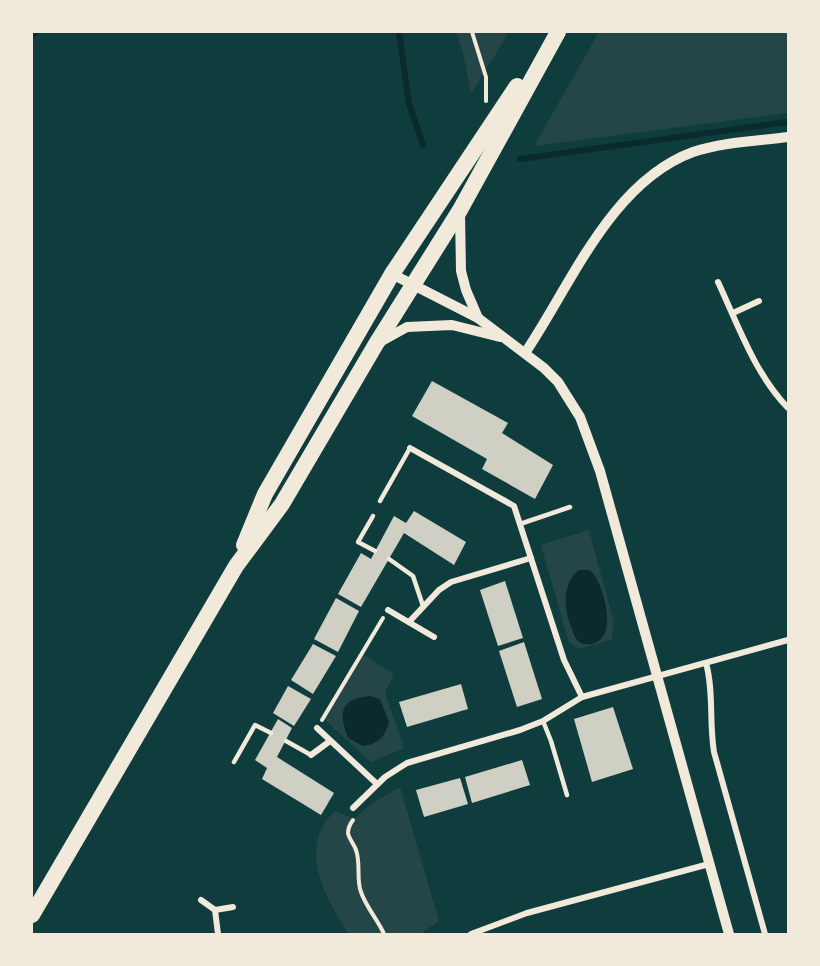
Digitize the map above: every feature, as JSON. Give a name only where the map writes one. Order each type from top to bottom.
[{"type":"highway","points":[[236,566],[265,494],[392,274],[553,32]]},
{"type":"highway","points":[[32,915],[236,566],[282,504],[376,344],[460,210],[558,32]]},
{"type":"street","points":[[525,353],[595,237],[624,200],[641,185],[669,165],[700,150],[789,137]]},
{"type":"street","points":[[460,210],[461,271],[478,318]]},
{"type":"street","points":[[392,274],[478,318],[525,353],[558,382],[580,417],[592,446],[729,934]]},
{"type":"street","points":[[718,282],[759,369],[789,408]]},
{"type":"street","points":[[733,313],[759,301]]},
{"type":"street","points":[[376,344],[407,327],[452,326],[503,338]]},
{"type":"street","points":[[410,448],[514,506],[564,660],[582,697]]},
{"type":"street","points":[[409,622],[439,590],[451,582],[531,558]]},
{"type":"street","points":[[388,609],[434,637]]},
{"type":"street","points":[[353,808],[377,784],[406,763],[520,730],[543,721],[582,697],[789,640]]},
{"type":"street","points":[[706,663],[711,680],[711,736],[714,752],[765,934]]},
{"type":"street","points":[[317,728],[377,784]]},
{"type":"street","points":[[311,755],[330,741]]},
{"type":"street","points":[[471,934],[527,914],[709,864]]},
{"type":"street","points":[[201,900],[215,910],[233,907]]},
{"type":"street","points":[[215,910],[218,934]]},
{"type":"lane","points":[[380,501],[410,448]]},
{"type":"lane","points":[[520,524],[570,507]]},
{"type":"lane","points":[[373,516],[358,542],[375,552]]},
{"type":"lane","points":[[389,559],[413,576],[423,606]]},
{"type":"lane","points":[[543,721],[567,795]]},
{"type":"lane","points":[[234,762],[255,725],[271,733]]},
{"type":"lane","points":[[285,741],[311,755]]},
{"type":"path","points":[[472,32],[486,77],[486,105]]},
{"type":"path","points":[[317,728],[388,609]]},
{"type":"path","points":[[353,808],[354,819],[348,828],[348,837],[356,849],[362,894],[384,934]]},
{"type":"shaded area","points":[[456,32],[509,32],[471,94],[463,52]]},
{"type":"shaded area","points":[[599,32],[788,32],[788,113],[534,146]]},
{"type":"shaded area","points":[[589,530],[614,623],[611,640],[579,649],[569,643],[541,545]]},
{"type":"shaded area","points":[[579,570],[589,570],[594,574],[606,607],[605,631],[600,640],[589,644],[582,644],[574,635],[566,610],[567,588]]},
{"type":"shaded area","points":[[362,654],[394,674],[385,693],[404,748],[371,762],[323,718]]},
{"type":"shaded area","points":[[370,696],[380,699],[389,722],[380,739],[373,744],[363,746],[348,738],[343,714],[344,708],[352,700]]},
{"type":"shaded area","points":[[400,787],[439,921],[420,934],[349,934],[324,889],[319,873],[316,857],[323,825],[335,811],[354,819],[370,805]]},
{"type":"building","points":[[432,381],[508,423],[502,433],[553,465],[535,499],[482,469],[487,459],[412,416]]},
{"type":"building","points":[[414,511],[466,542],[454,565],[404,533],[361,607],[338,594],[361,553],[371,559],[394,516],[406,523]]},
{"type":"building","points":[[505,581],[523,638],[498,646],[480,590]]},
{"type":"building","points":[[336,598],[359,611],[338,652],[314,639]]},
{"type":"building","points":[[524,642],[542,699],[517,707],[499,651]]},
{"type":"building","points":[[313,644],[336,656],[313,694],[291,680]]},
{"type":"building","points":[[461,684],[468,709],[407,727],[399,702]]},
{"type":"building","points":[[288,686],[311,699],[294,726],[273,713]]},
{"type":"building","points":[[613,707],[633,769],[592,782],[574,719]]},
{"type":"building","points":[[278,719],[292,728],[277,757],[334,793],[321,815],[262,779],[267,768],[255,760]]},
{"type":"building","points":[[522,760],[530,785],[472,803],[465,777]]},
{"type":"building","points":[[460,778],[468,804],[424,817],[416,790]]},
{"type":"waterway","points":[[32,35],[36,32]]},
{"type":"waterway","points":[[399,32],[409,104],[423,145]]},
{"type":"waterway","points":[[520,159],[788,122]]}]
